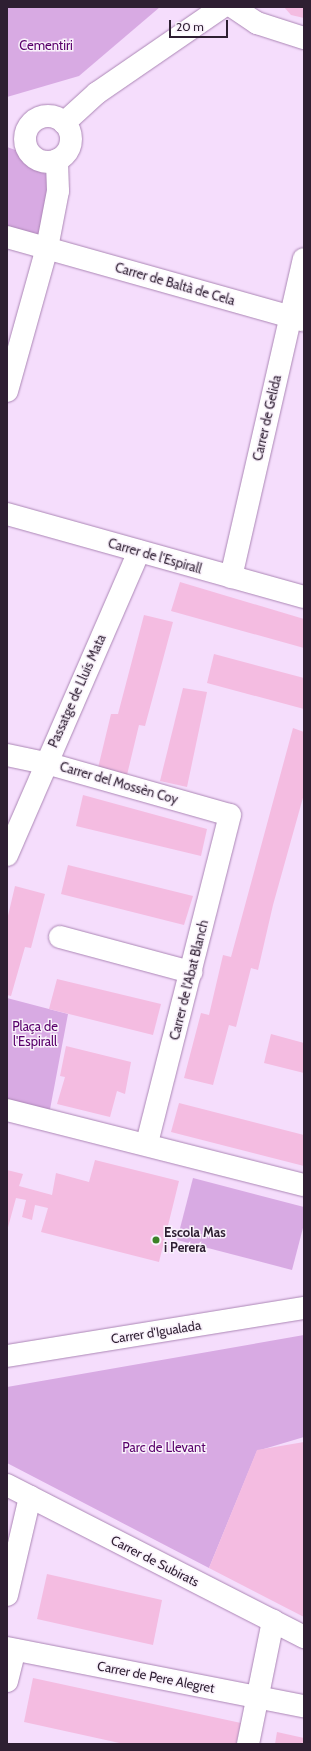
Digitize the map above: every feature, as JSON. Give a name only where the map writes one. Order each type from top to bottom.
[{"type":"street","points":[[64,124],[97,93],[222,7]]},
{"type":"street","points":[[233,7],[257,23],[304,38]]},
{"type":"street","points":[[46,116],[53,117],[64,124],[68,130],[70,144],[68,151],[57,160],[42,161],[29,153],[17,132],[34,121],[46,116]]},
{"type":"street","points":[[7,392],[47,248],[58,191],[57,160]]},
{"type":"street","name":"Carrer de Baltà de Cela","points":[[7,237],[297,318]]},
{"type":"street","name":"Carrer de Gelida","points":[[231,577],[297,318],[304,259]]},
{"type":"street","name":"Carrer de l'Espirall","points":[[7,514],[304,597]]},
{"type":"street","name":"Passatge de Lluís Mata","points":[[7,855],[46,762],[139,551]]},
{"type":"street","name":"Carrer del Mossèn Coy","points":[[7,755],[46,762],[230,815]]},
{"type":"street","name":"Carrer de l'Abat Blanch","points":[[147,1144],[230,815]]},
{"type":"street","points":[[60,937],[191,972]]},
{"type":"street","points":[[7,1110],[147,1144],[304,1185]]},
{"type":"street","name":"Carrer d'Igualada","points":[[7,1356],[304,1308]]},
{"type":"street","name":"Carrer de Subirats","points":[[7,1485],[304,1637]]},
{"type":"street","points":[[7,1595],[30,1497]]},
{"type":"street","points":[[248,1744],[274,1621]]},
{"type":"street","points":[[7,1681],[11,1649]]},
{"type":"street","name":"Carrer de Pere Alegret","points":[[11,1649],[259,1696],[304,1706]]},
{"type":"green space","name":"Cementiri","points":[[7,7],[160,7],[79,76],[7,97]]},
{"type":"green space","points":[[7,147],[18,151],[27,165],[52,177],[43,238],[7,228]]},
{"type":"green space","name":"Plaça de l'Espirall","points":[[7,998],[68,1014],[48,1120],[7,1110]]},
{"type":"green space","points":[[193,1178],[304,1207],[304,1224],[292,1270],[177,1240]]},
{"type":"green space","name":"Parc de Llevant","points":[[304,1335],[304,1437],[257,1451],[209,1568],[7,1463],[7,1387]]},
{"type":"building","points":[[284,7],[304,7],[304,18],[291,15]]},
{"type":"building","points":[[180,582],[304,619],[304,648],[171,611]]},
{"type":"building","points":[[144,615],[173,622],[145,726],[139,725],[127,775],[98,768],[111,714],[118,714]]},
{"type":"building","points":[[214,654],[304,678],[304,709],[207,683]]},
{"type":"building","points":[[183,688],[207,692],[187,787],[160,781]]},
{"type":"building","points":[[293,728],[304,732],[304,794],[273,905],[258,970],[251,968],[236,1027],[229,1025],[213,1085],[184,1078],[201,1013],[209,1015],[223,955],[231,957]]},
{"type":"building","points":[[83,795],[207,829],[201,856],[76,826]]},
{"type":"building","points":[[68,865],[193,896],[184,925],[61,894]]},
{"type":"building","points":[[15,886],[45,894],[31,948],[25,947],[11,996],[7,995],[7,920]]},
{"type":"building","points":[[57,979],[161,1004],[153,1035],[49,1009]]},
{"type":"building","points":[[271,1034],[304,1043],[304,1073],[264,1063]]},
{"type":"building","points":[[66,1046],[131,1062],[125,1094],[117,1091],[110,1117],[57,1104],[65,1077],[60,1076]]},
{"type":"building","points":[[179,1103],[304,1135],[304,1166],[171,1132]]},
{"type":"building","points":[[95,1160],[179,1181],[159,1262],[41,1232],[48,1208],[35,1205],[32,1220],[22,1217],[26,1200],[16,1198],[7,1231],[7,1170],[23,1174],[19,1186],[52,1195],[56,1173],[89,1182]]},
{"type":"building","points":[[304,1442],[304,1617],[209,1568],[257,1450]]},
{"type":"building","points":[[47,1574],[162,1600],[153,1645],[37,1619]]},
{"type":"building","points":[[33,1678],[241,1723],[236,1744],[124,1744],[24,1722]]},
{"type":"building","points":[[277,1732],[304,1738],[304,1744],[275,1744]]},
{"type":"place","name":"Escola Mas i Perera","points":[[156,1240]]}]
